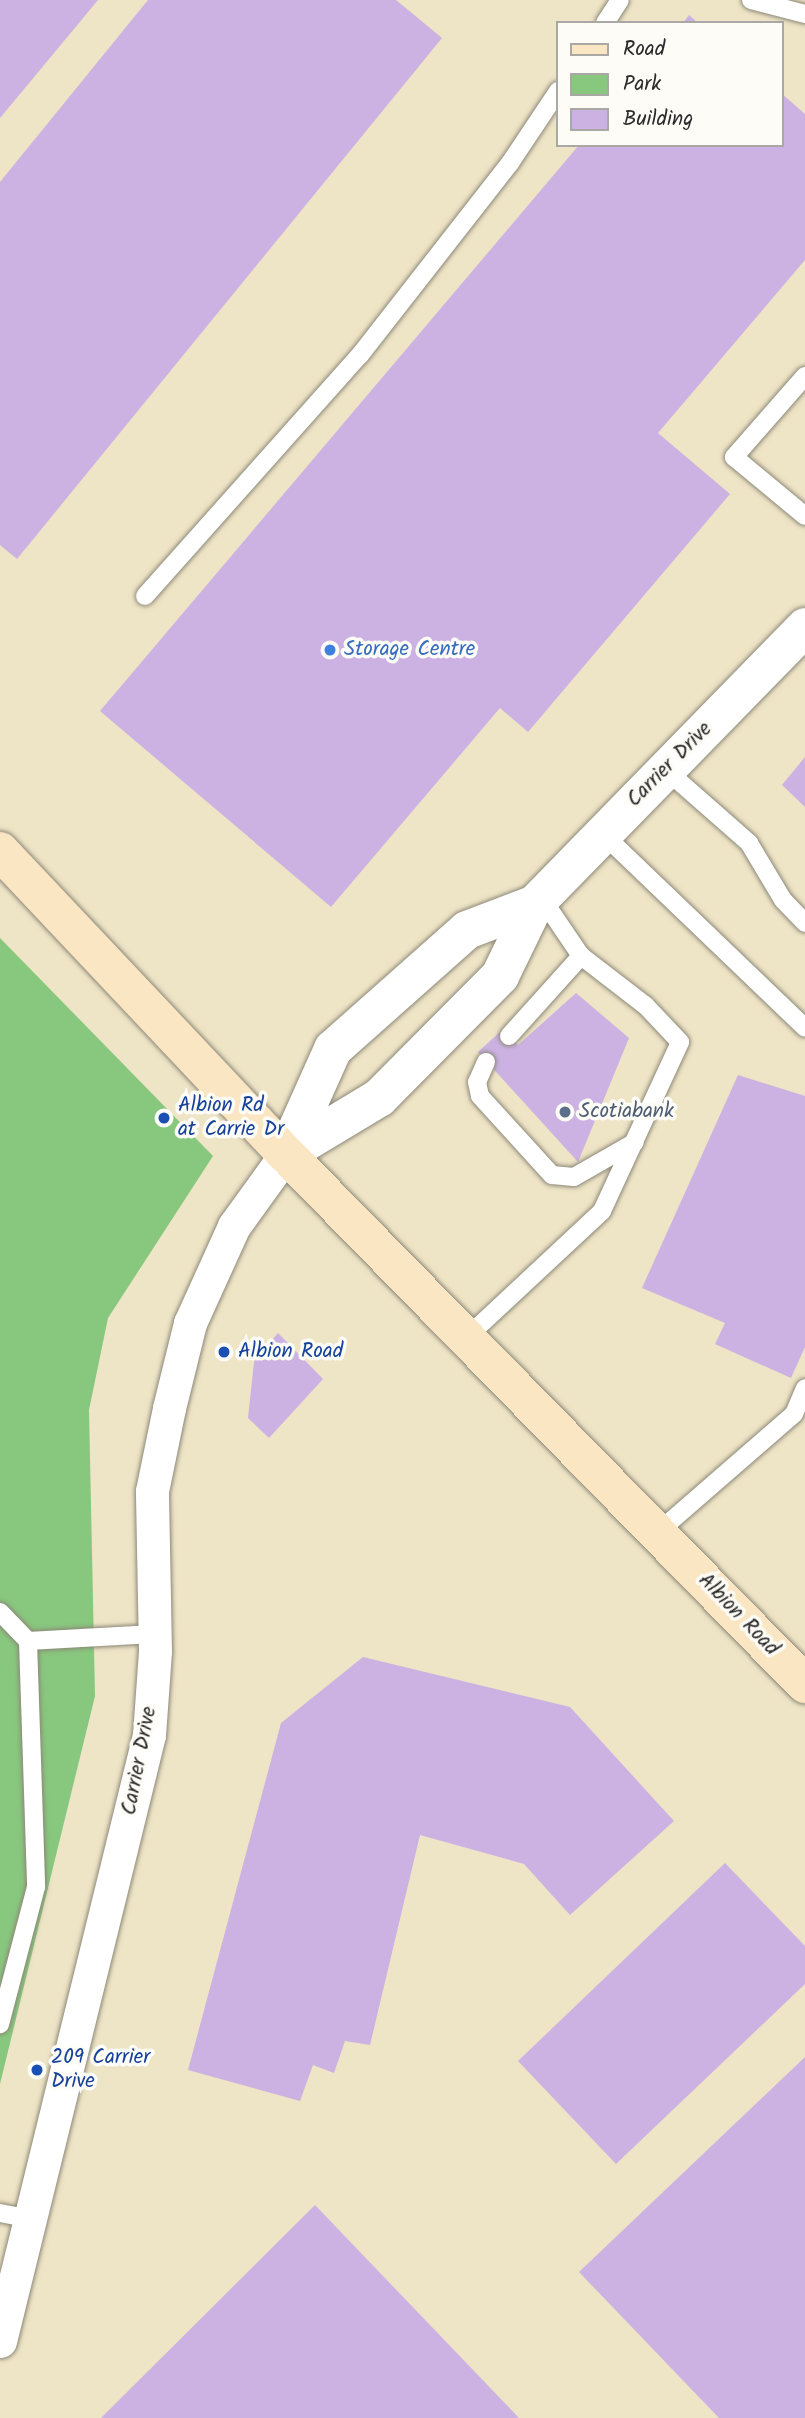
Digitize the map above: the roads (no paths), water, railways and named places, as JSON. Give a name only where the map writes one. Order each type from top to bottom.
[{"type":"main road","name":"Albion Road","points":[[0,851],[286,1154],[805,1684]]},
{"type":"street","name":"Carrier Drive","points":[[286,1154],[388,1088],[500,976],[538,901],[805,627]]},
{"type":"street","name":"Carrier Drive","points":[[0,2341],[15,2216],[149,1735],[154,1634],[152,1491],[190,1323],[234,1226],[286,1154],[333,1049],[467,930],[538,901]]},
{"type":"lane","points":[[606,21],[620,0]]},
{"type":"lane","points":[[751,0],[805,13]]},
{"type":"lane","points":[[145,596],[360,355],[510,163],[556,94]]},
{"type":"lane","points":[[805,376],[734,457],[805,516]]},
{"type":"lane","points":[[666,770],[749,843],[783,900],[805,923]]},
{"type":"lane","points":[[602,833],[805,1028]]},
{"type":"lane","points":[[466,1338],[602,1210],[680,1042],[646,1006],[581,956],[538,901]]},
{"type":"lane","points":[[509,1037],[581,956]]},
{"type":"lane","points":[[486,1062],[477,1082],[480,1097],[552,1175],[574,1178],[635,1142]]},
{"type":"lane","points":[[657,1533],[794,1414],[805,1388]]},
{"type":"lane","points":[[0,1612],[28,1641],[36,1887],[0,2024]]},
{"type":"lane","points":[[28,1641],[154,1634]]},
{"type":"place","name":"Storage Centre","points":[[330,650]]},
{"type":"place","name":"Scotiabank","points":[[565,1112]]},
{"type":"place","name":"Albion Rd at Carrie Dr","points":[[164,1118]]},
{"type":"place","name":"Albion Road","points":[[224,1352]]},
{"type":"place","name":"209 Carrier Drive","points":[[37,2070]]}]
